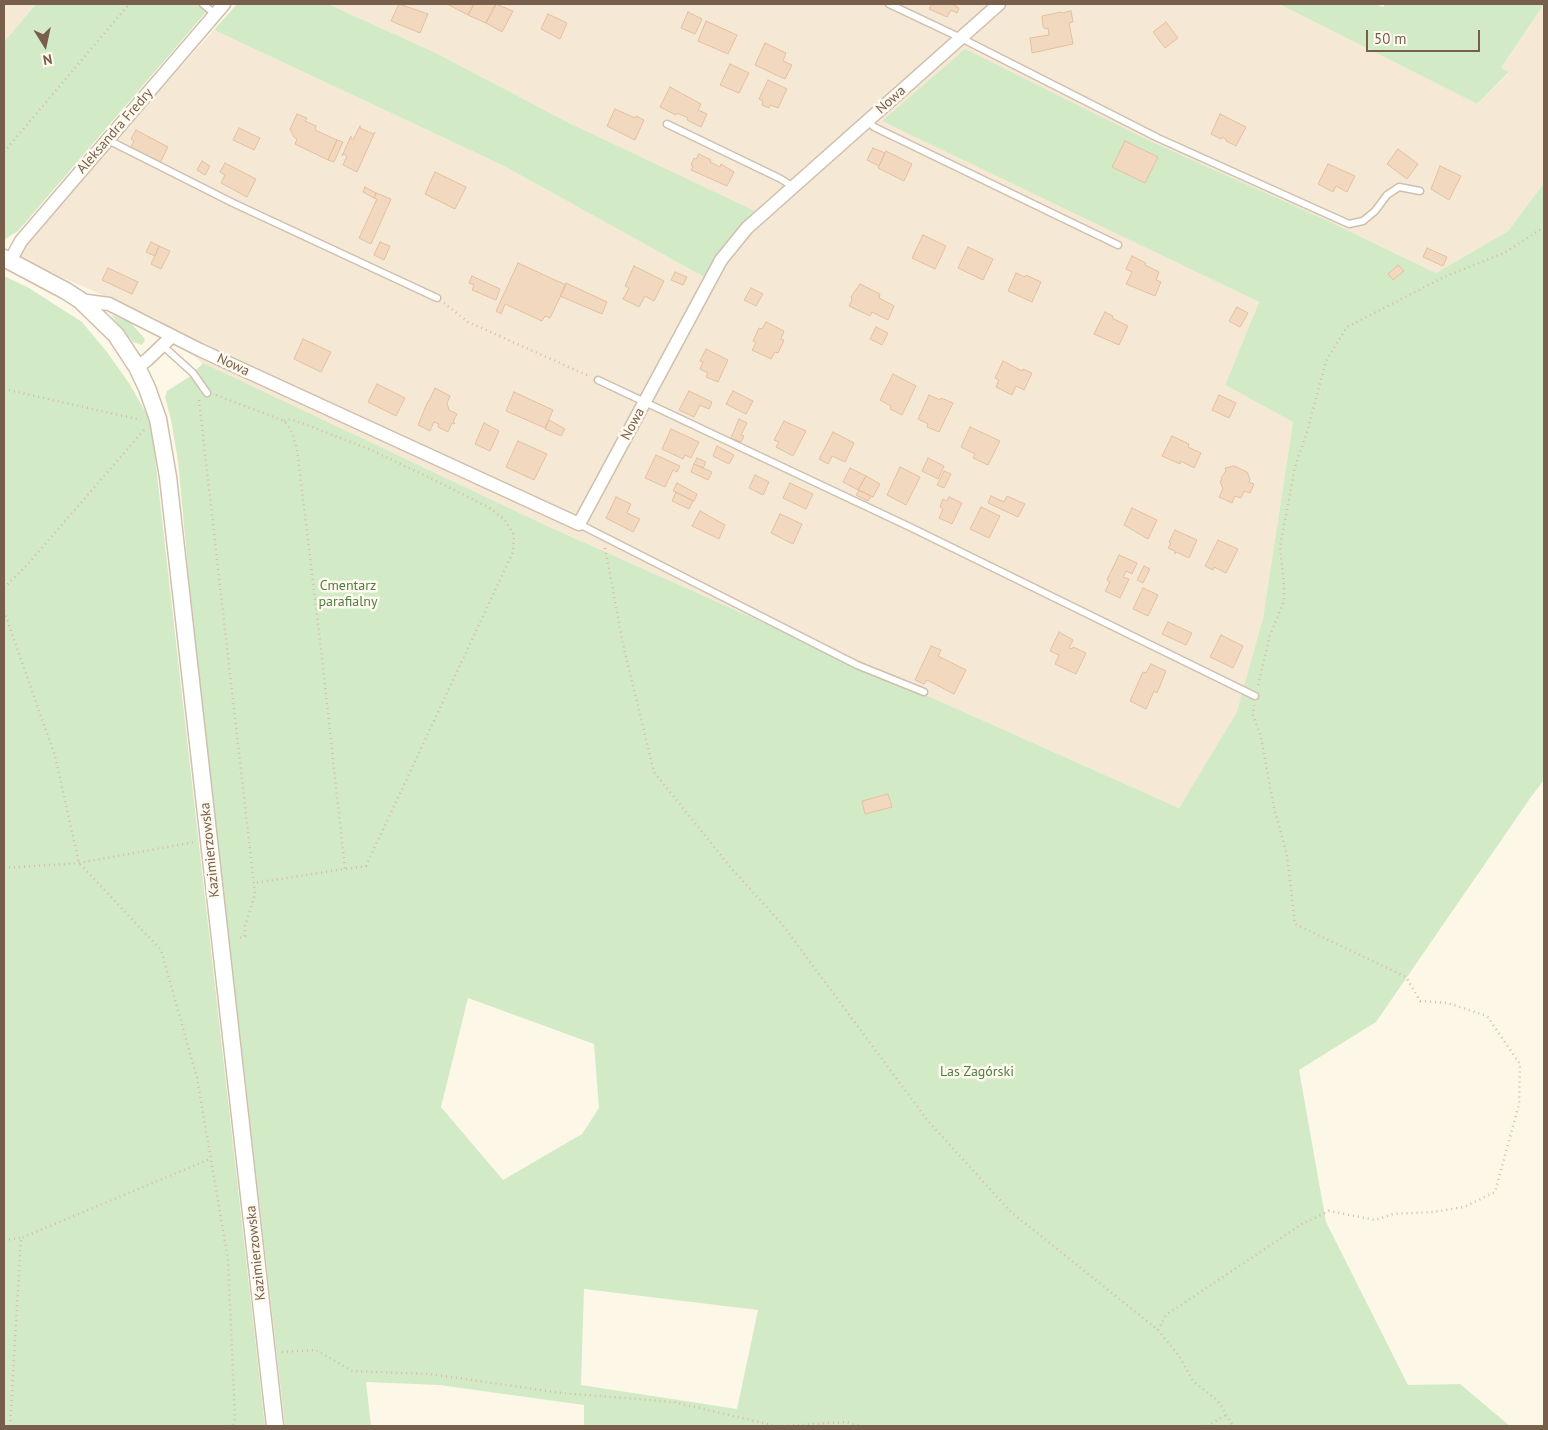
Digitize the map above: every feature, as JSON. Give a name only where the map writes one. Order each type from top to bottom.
[{"type":"street","name":"Aleksandra Fredry","points":[[7,260],[21,241],[224,4]]},
{"type":"street","name":"Nowa","points":[[80,300],[109,304],[166,340],[200,350],[578,524],[721,260],[747,228],[999,4]]},
{"type":"street","name":"Kazimierzowska","points":[[7,260],[50,281],[80,300],[116,335],[137,367],[158,419],[168,477],[275,1426]]},
{"type":"street","points":[[137,367],[166,340]]},
{"type":"lane","points":[[203,4],[215,14]]},
{"type":"lane","points":[[889,4],[961,38],[1158,138],[1349,224],[1362,220],[1375,211],[1387,195],[1399,187],[1420,191]]},
{"type":"lane","points":[[868,121],[874,127],[1118,245]]},
{"type":"lane","points":[[667,124],[794,187]]},
{"type":"lane","points":[[108,140],[233,203],[437,298]]},
{"type":"lane","points":[[166,340],[207,393]]},
{"type":"lane","points":[[598,380],[912,528],[1255,696]]},
{"type":"lane","points":[[578,524],[857,665],[924,692]]},
{"type":"path","points":[[4,152],[129,4]]},
{"type":"path","points":[[1158,1330],[1166,1314],[1302,1224],[1330,1211],[1375,1220],[1393,1214],[1433,1212],[1464,1207],[1495,1192],[1519,1104],[1520,1064],[1487,1016],[1448,1003],[1420,1001],[1406,977],[1295,924],[1287,855],[1274,808],[1261,736],[1254,714],[1255,696],[1270,635],[1284,601],[1280,547],[1295,467],[1307,432],[1326,361],[1347,327],[1446,276],[1504,253],[1544,227]]},
{"type":"path","points":[[437,298],[468,322],[598,380]]},
{"type":"path","points":[[4,389],[141,420]]},
{"type":"path","points":[[221,942],[245,936],[255,894],[199,398],[207,393],[219,395],[284,421],[291,430],[297,449],[345,869]]},
{"type":"path","points":[[254,883],[366,866],[513,552],[514,535],[504,519],[488,507],[360,446],[291,419],[284,421]]},
{"type":"path","points":[[4,588],[144,429]]},
{"type":"path","points":[[602,536],[624,649],[654,772],[731,868],[782,924],[928,1121],[1011,1212],[1158,1330],[1180,1356],[1193,1381],[1218,1401],[1233,1426]]},
{"type":"path","points":[[4,611],[56,756],[79,863],[161,950],[196,1078],[228,1259],[235,1419],[232,1426]]},
{"type":"path","points":[[4,868],[79,863],[202,841]]},
{"type":"path","points":[[4,1240],[21,1238],[210,1159]]},
{"type":"path","points":[[10,1426],[21,1238]]},
{"type":"path","points":[[267,1353],[316,1350],[352,1371],[430,1374],[562,1393],[674,1402],[776,1426]]},
{"type":"path","points":[[1207,1426],[1226,1415]]},
{"type":"path","points":[[783,1426],[846,1422],[862,1426]]},
{"type":"shaded area","points":[[4,4],[36,4],[4,42]]},
{"type":"shaded area","points":[[328,4],[1279,4],[1477,104],[1509,73],[1501,68],[1544,4],[1544,183],[1508,231],[1436,273],[1324,219],[1150,141],[883,121],[1259,302],[1225,385],[1293,422],[1263,618],[1238,712],[1179,808],[545,525],[203,364],[157,319],[11,255],[214,30],[504,166],[704,277],[719,253],[573,125],[434,52]]},
{"type":"green space","points":[[36,4],[213,4],[18,231],[4,240],[4,42]]},
{"type":"green space","points":[[237,4],[328,4],[434,52],[573,125],[755,211],[719,253],[704,277],[504,166],[214,30]]},
{"type":"green space","points":[[1279,4],[1375,4],[1383,7],[1385,4],[1544,4],[1501,68],[1509,72],[1477,104]]},
{"type":"green space","name":"Las Zagórski","points":[[965,49],[1150,141],[1324,219],[1436,273],[1508,231],[1544,183],[1544,780],[1376,1022],[1299,1070],[1326,1222],[1408,1385],[1460,1384],[1510,1426],[584,1426],[584,1405],[439,1385],[366,1382],[371,1426],[285,1426],[193,623],[178,461],[165,397],[167,391],[189,377],[203,363],[545,525],[1179,808],[1237,712],[1263,618],[1293,422],[1225,385],[1259,302],[882,121]],"holes":[[[468,998],[594,1044],[599,1108],[582,1134],[503,1180],[441,1107]],[[584,1289],[758,1310],[737,1409],[581,1385]]]},
{"type":"green space","points":[[4,276],[29,288],[82,322],[129,383],[151,422],[265,1426],[4,1426]]},
{"type":"green space","points":[[111,315],[130,322],[145,339],[142,345],[133,342]]},
{"type":"building","points":[[399,4],[428,14],[420,33],[391,21]]},
{"type":"building","points":[[447,4],[474,4],[468,15]]},
{"type":"building","points":[[474,4],[496,4],[486,23],[468,15]]},
{"type":"building","points":[[496,4],[513,11],[502,32],[486,23]]},
{"type":"building","points":[[932,4],[956,4],[955,6],[959,8],[957,13],[951,10],[947,17],[929,9]]},
{"type":"building","points":[[1071,11],[1073,22],[1069,23],[1073,44],[1032,53],[1030,38],[1049,35],[1048,28],[1045,29],[1043,26],[1042,16]]},
{"type":"building","points":[[688,12],[702,19],[695,34],[681,28]]},
{"type":"building","points":[[548,14],[567,23],[560,39],[541,29]]},
{"type":"building","points":[[706,21],[737,35],[728,54],[698,41]]},
{"type":"building","points":[[1166,22],[1178,38],[1165,48],[1153,32]]},
{"type":"building","points":[[765,43],[786,53],[783,61],[792,65],[785,79],[755,65]]},
{"type":"building","points":[[730,64],[749,73],[739,93],[720,85]]},
{"type":"building","points":[[768,80],[787,89],[778,108],[770,105],[769,108],[762,105],[763,101],[759,99]]},
{"type":"building","points":[[670,87],[701,104],[698,110],[707,114],[701,127],[687,120],[688,118],[677,113],[676,115],[660,107]]},
{"type":"building","points":[[615,109],[644,120],[635,140],[607,126]]},
{"type":"building","points":[[297,114],[307,118],[305,121],[316,126],[315,130],[337,140],[328,160],[295,144],[297,139],[290,129]]},
{"type":"building","points":[[1220,114],[1246,127],[1236,146],[1222,137],[1221,139],[1211,134]]},
{"type":"building","points":[[360,126],[360,128],[373,134],[375,132],[357,172],[343,165],[347,156],[344,154],[342,156],[351,136],[353,140]]},
{"type":"building","points":[[239,128],[260,138],[254,150],[233,140]]},
{"type":"building","points":[[136,130],[168,147],[160,163],[131,147],[134,141],[131,139]]},
{"type":"building","points":[[337,140],[343,142],[334,162],[328,160]]},
{"type":"building","points":[[1125,141],[1158,157],[1145,183],[1112,167]]},
{"type":"building","points":[[873,148],[885,153],[879,166],[867,160]]},
{"type":"building","points":[[1398,149],[1418,164],[1407,179],[1387,164]]},
{"type":"building","points":[[886,151],[912,164],[904,181],[878,168]]},
{"type":"building","points":[[699,154],[711,160],[710,162],[720,167],[721,164],[734,172],[727,186],[691,170],[694,158],[696,159]]},
{"type":"building","points":[[202,161],[210,166],[205,175],[197,170]]},
{"type":"building","points":[[225,163],[256,179],[247,197],[221,183],[225,175],[220,172]]},
{"type":"building","points":[[1328,164],[1355,176],[1347,192],[1336,186],[1333,192],[1318,184]]},
{"type":"building","points":[[1440,166],[1461,176],[1449,200],[1431,189]]},
{"type":"building","points":[[435,172],[466,187],[455,209],[425,194]]},
{"type":"building","points":[[365,187],[376,193],[374,198],[363,192]]},
{"type":"building","points":[[376,193],[391,199],[371,244],[359,238],[377,199],[374,198]]},
{"type":"building","points":[[923,235],[946,246],[935,269],[912,258]]},
{"type":"building","points":[[151,242],[159,246],[155,256],[146,252]]},
{"type":"building","points":[[380,242],[390,246],[384,260],[374,255]]},
{"type":"building","points":[[159,246],[170,251],[161,269],[151,264]]},
{"type":"building","points":[[968,247],[993,259],[983,280],[958,268]]},
{"type":"building","points":[[1427,248],[1447,257],[1443,266],[1423,257]]},
{"type":"building","points":[[1132,256],[1159,272],[1156,280],[1161,282],[1155,296],[1126,284],[1132,272],[1126,269]]},
{"type":"building","points":[[518,263],[566,285],[550,318],[545,316],[542,321],[505,304],[501,314],[496,311]]},
{"type":"building","points":[[1398,265],[1404,271],[1393,280],[1388,274]]},
{"type":"building","points":[[634,266],[664,281],[654,301],[645,296],[639,307],[623,299],[629,288],[625,286]]},
{"type":"building","points":[[108,268],[138,282],[132,294],[102,280]]},
{"type":"building","points":[[675,272],[687,277],[683,285],[671,280]]},
{"type":"building","points":[[1016,273],[1025,277],[1026,275],[1041,282],[1032,302],[1008,291]]},
{"type":"building","points":[[472,276],[500,289],[496,300],[472,290],[474,285],[469,283]]},
{"type":"building","points":[[566,283],[607,302],[602,314],[560,296]]},
{"type":"building","points":[[860,284],[880,294],[879,298],[894,306],[888,320],[872,312],[870,316],[849,306],[852,300],[851,297]]},
{"type":"building","points":[[751,288],[763,294],[756,306],[744,300]]},
{"type":"building","points":[[1237,307],[1248,313],[1240,327],[1229,321]]},
{"type":"building","points":[[1105,312],[1128,326],[1119,345],[1094,334]]},
{"type":"building","points":[[766,322],[784,331],[781,339],[784,340],[778,353],[775,352],[771,359],[752,350],[756,343],[753,341],[759,328],[762,329]]},
{"type":"building","points":[[876,327],[888,333],[882,345],[870,339]]},
{"type":"building","points":[[303,339],[331,352],[321,372],[294,359]]},
{"type":"building","points":[[706,349],[728,360],[718,382],[706,377],[708,373],[700,369],[703,362],[700,361]]},
{"type":"building","points":[[1003,361],[1022,371],[1023,369],[1032,373],[1024,390],[1016,386],[1012,395],[996,387],[999,380],[995,378]]},
{"type":"building","points":[[893,374],[916,386],[902,415],[890,409],[891,406],[880,400]]},
{"type":"building","points":[[377,384],[405,398],[396,416],[368,402]]},
{"type":"building","points":[[435,388],[450,396],[447,403],[449,410],[457,414],[453,422],[455,423],[452,423],[448,432],[438,427],[439,424],[434,422],[430,431],[418,425]]},
{"type":"building","points":[[689,391],[712,402],[709,409],[700,405],[694,417],[679,410]]},
{"type":"building","points":[[733,391],[753,401],[746,414],[726,404]]},
{"type":"building","points":[[514,392],[553,410],[545,428],[506,411]]},
{"type":"building","points":[[929,395],[953,403],[939,432],[927,427],[928,424],[918,419]]},
{"type":"building","points":[[1219,395],[1236,403],[1229,418],[1212,410]]},
{"type":"building","points":[[739,419],[747,423],[741,435],[744,436],[741,442],[731,438]]},
{"type":"building","points":[[549,420],[565,429],[561,436],[545,429]]},
{"type":"building","points":[[784,421],[806,431],[793,456],[776,447],[779,442],[774,440]]},
{"type":"building","points":[[484,423],[499,431],[490,451],[475,444]]},
{"type":"building","points":[[970,427],[1000,441],[988,465],[973,458],[975,454],[961,447]]},
{"type":"building","points":[[671,429],[699,442],[691,458],[685,455],[683,459],[662,449]]},
{"type":"building","points":[[833,432],[854,443],[845,462],[832,456],[828,464],[819,459]]},
{"type":"building","points":[[1172,436],[1189,444],[1188,447],[1201,453],[1194,468],[1181,461],[1180,464],[1162,456]]},
{"type":"building","points":[[518,441],[547,454],[534,480],[506,467]]},
{"type":"building","points":[[717,446],[734,455],[729,464],[713,456]]},
{"type":"building","points":[[656,455],[680,466],[677,472],[673,470],[665,487],[645,478]]},
{"type":"building","points":[[697,458],[706,462],[703,468],[694,464]]},
{"type":"building","points":[[928,458],[944,466],[938,479],[922,471]]},
{"type":"building","points":[[694,464],[712,472],[708,480],[691,472]]},
{"type":"building","points":[[1234,466],[1247,472],[1250,479],[1249,482],[1254,484],[1250,493],[1244,491],[1241,498],[1235,496],[1232,503],[1219,497],[1223,489],[1220,481],[1226,471],[1225,468]]},
{"type":"building","points":[[900,467],[920,477],[906,505],[887,495]]},
{"type":"building","points":[[850,468],[866,476],[858,490],[843,482]]},
{"type":"building","points":[[944,471],[951,474],[944,488],[937,485]]},
{"type":"building","points":[[755,475],[769,482],[763,495],[749,488]]},
{"type":"building","points":[[866,476],[880,484],[873,497],[858,490]]},
{"type":"building","points":[[677,483],[697,494],[694,501],[673,491]]},
{"type":"building","points":[[790,483],[813,494],[806,509],[783,498]]},
{"type":"building","points":[[859,490],[871,496],[868,501],[856,495]]},
{"type":"building","points":[[676,492],[693,501],[689,509],[672,501]]},
{"type":"building","points":[[991,496],[1004,502],[1007,496],[1025,504],[1018,517],[988,503]]},
{"type":"building","points":[[616,497],[631,504],[627,513],[640,519],[633,532],[606,518]]},
{"type":"building","points":[[949,497],[962,503],[952,524],[939,518],[943,509],[940,507],[943,499],[947,501]]},
{"type":"building","points":[[981,507],[1000,516],[989,538],[970,529]]},
{"type":"building","points":[[1132,508],[1157,520],[1148,539],[1124,525]]},
{"type":"building","points":[[700,511],[725,525],[719,539],[692,526]]},
{"type":"building","points":[[780,514],[802,524],[793,544],[771,533]]},
{"type":"building","points":[[1175,530],[1197,540],[1189,558],[1176,552],[1175,554],[1175,551],[1168,548]]},
{"type":"building","points":[[1218,540],[1238,549],[1226,573],[1214,567],[1213,570],[1205,566]]},
{"type":"building","points":[[1119,555],[1137,563],[1132,574],[1126,571],[1123,577],[1129,579],[1120,598],[1105,591],[1110,582],[1107,580]]},
{"type":"building","points":[[1144,566],[1150,569],[1143,583],[1137,580]]},
{"type":"building","points":[[1143,588],[1158,595],[1148,616],[1133,609]]},
{"type":"building","points":[[1168,622],[1192,633],[1186,645],[1162,634]]},
{"type":"building","points":[[1059,632],[1073,640],[1069,648],[1072,649],[1073,647],[1086,653],[1076,674],[1055,664],[1059,655],[1050,651]]},
{"type":"building","points":[[1221,635],[1243,646],[1233,668],[1210,657]]},
{"type":"building","points":[[931,646],[941,650],[938,656],[966,670],[954,694],[927,680],[924,684],[915,680]]},
{"type":"building","points":[[1151,664],[1166,671],[1157,693],[1154,691],[1146,709],[1130,701],[1143,672],[1146,673]]},
{"type":"building","points":[[888,794],[892,807],[865,814],[862,801]]},
{"type":"park label","name":"Cmentarz parafialny","points":[[348,594]]}]
